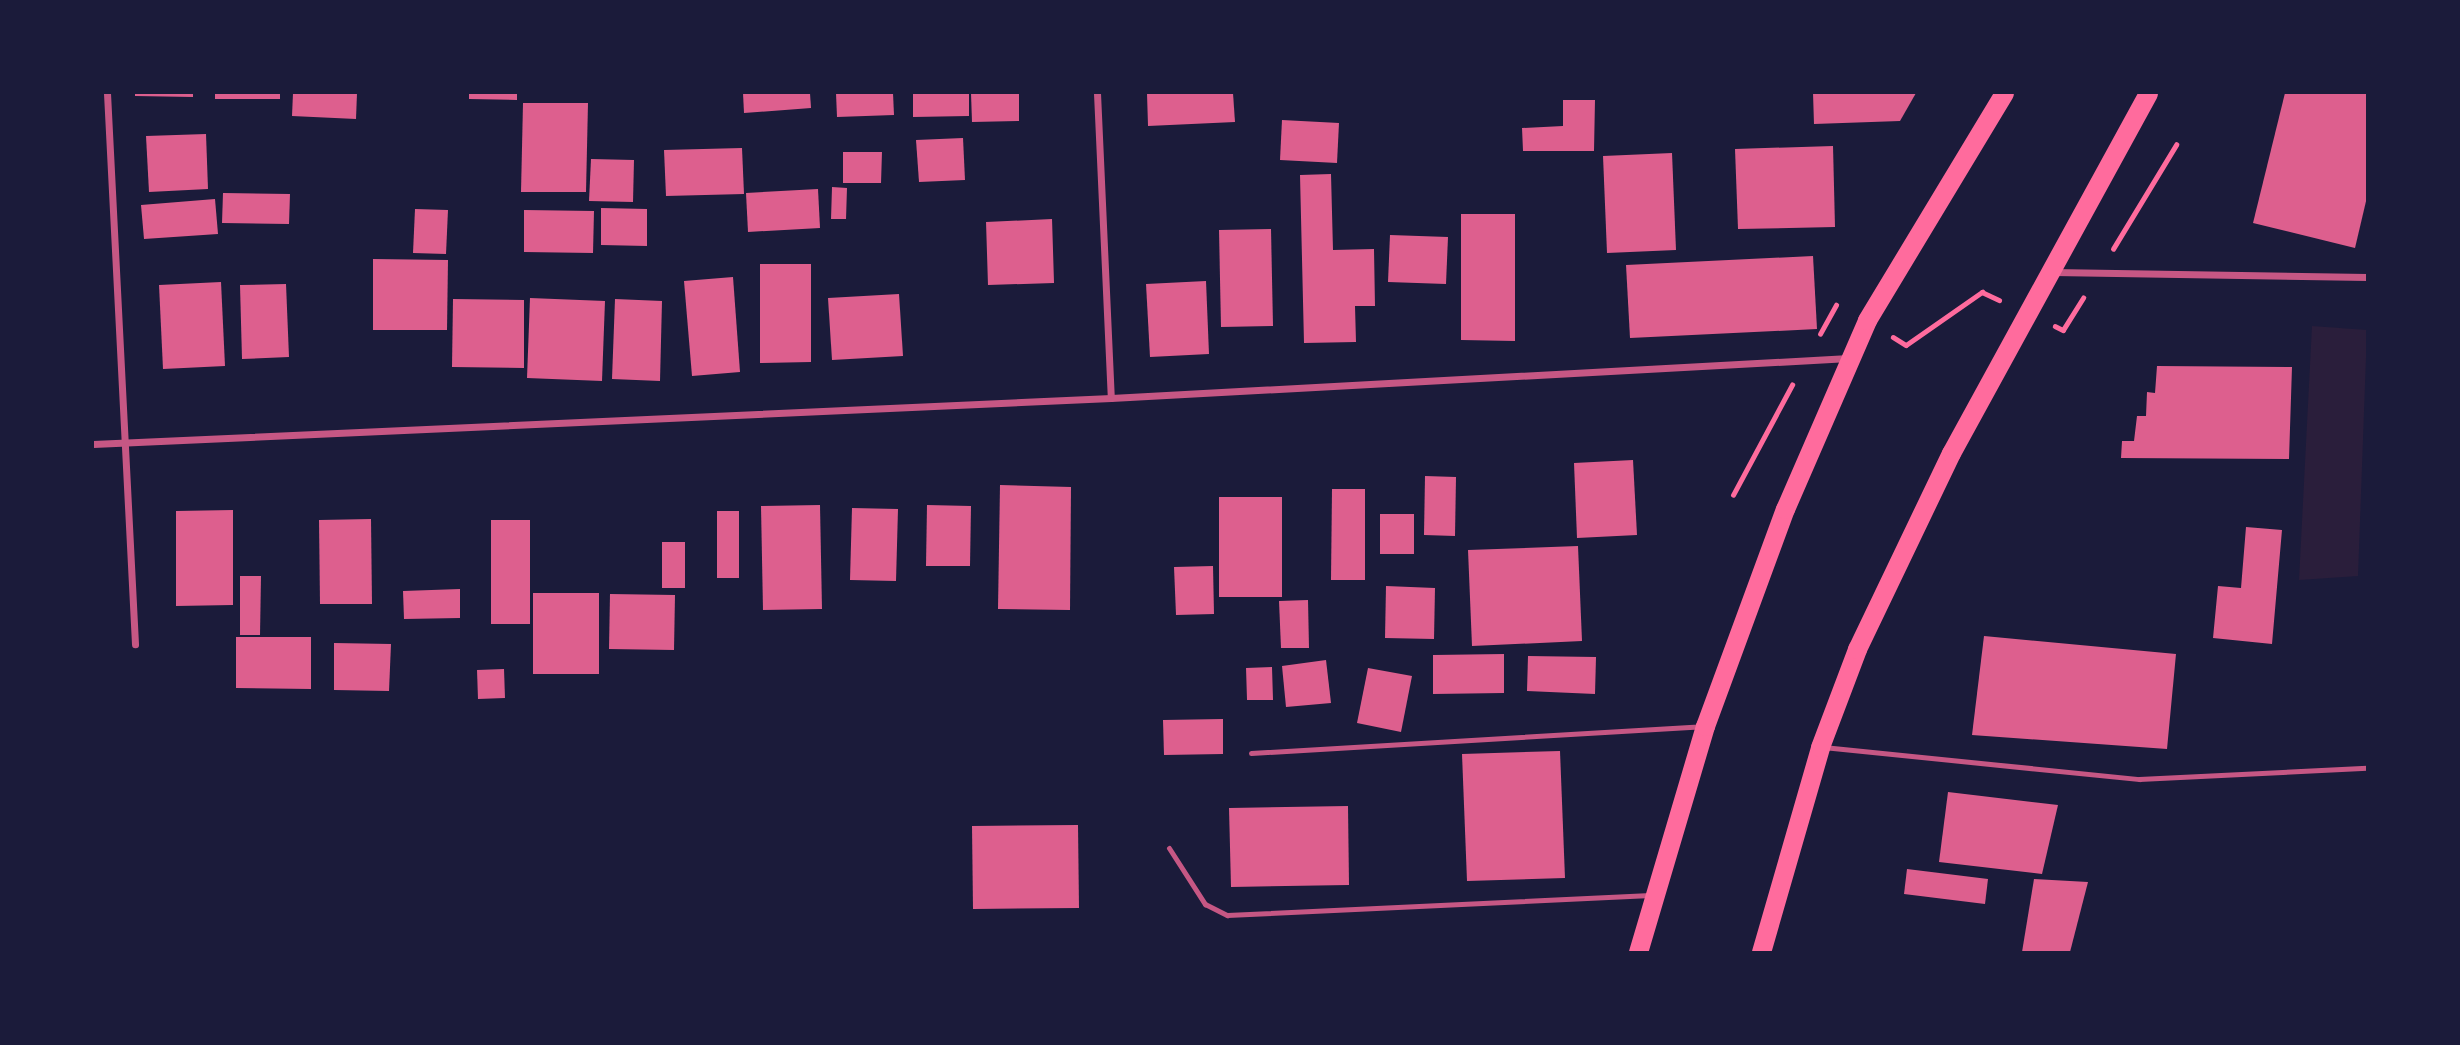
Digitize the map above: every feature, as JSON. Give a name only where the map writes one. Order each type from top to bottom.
[{"type":"highway","points":[[1638,952],[1705,726],[1785,509],[1849,358],[1867,320],[2004,93]]},
{"type":"highway","points":[[1761,952],[1820,747],[1857,649],[1908,539],[2148,93]]},
{"type":"street","points":[[107,93],[135,644]]},
{"type":"street","points":[[1097,93],[1111,398]]},
{"type":"street","points":[[2050,272],[2367,277]]},
{"type":"street","points":[[93,444],[1111,398],[1849,358]]},
{"type":"lane","points":[[1251,752],[1705,726]]},
{"type":"lane","points":[[1820,747],[2139,779],[2367,768]]},
{"type":"lane","points":[[1169,848],[1205,904],[1227,915],[1654,895]]},
{"type":"path","points":[[1867,320],[1906,345],[1982,292],[2028,313]]},
{"type":"shaded area","points":[[2312,326],[2367,330],[2358,576],[2299,580]]},
{"type":"building","points":[[135,93],[193,93],[193,97],[135,96]]},
{"type":"building","points":[[215,93],[280,93],[280,99],[215,99]]},
{"type":"building","points":[[293,93],[357,93],[356,119],[292,116]]},
{"type":"building","points":[[469,93],[517,93],[517,100],[469,99]]},
{"type":"building","points":[[743,93],[810,93],[811,108],[744,113]]},
{"type":"building","points":[[836,93],[893,93],[894,115],[837,117]]},
{"type":"building","points":[[913,93],[969,93],[969,116],[913,117]]},
{"type":"building","points":[[971,93],[1019,93],[1019,121],[972,122]]},
{"type":"building","points":[[1147,93],[1233,93],[1235,122],[1148,126]]},
{"type":"building","points":[[1813,93],[1916,93],[1900,121],[1814,124]]},
{"type":"building","points":[[2285,93],[2367,93],[2367,197],[2355,248],[2253,223]]},
{"type":"building","points":[[1563,100],[1595,100],[1594,151],[1523,151],[1522,128],[1563,126]]},
{"type":"building","points":[[523,103],[588,103],[586,192],[521,192]]},
{"type":"building","points":[[1282,120],[1339,123],[1337,163],[1280,160]]},
{"type":"building","points":[[206,134],[208,189],[149,192],[146,136]]},
{"type":"building","points":[[963,138],[965,180],[919,182],[916,140]]},
{"type":"building","points":[[1833,146],[1835,227],[1738,229],[1735,149]]},
{"type":"building","points":[[742,148],[744,194],[666,196],[664,150]]},
{"type":"building","points":[[843,152],[882,152],[881,183],[843,183]]},
{"type":"building","points":[[1672,153],[1676,250],[1607,253],[1603,156]]},
{"type":"building","points":[[591,159],[634,160],[633,202],[589,201]]},
{"type":"building","points":[[1331,174],[1333,250],[1374,249],[1375,306],[1355,306],[1356,342],[1304,343],[1300,175]]},
{"type":"building","points":[[832,187],[847,188],[846,219],[831,219]]},
{"type":"building","points":[[818,189],[820,228],[748,232],[746,193]]},
{"type":"building","points":[[223,193],[290,194],[289,224],[222,223]]},
{"type":"building","points":[[215,199],[218,234],[144,239],[141,205]]},
{"type":"building","points":[[601,208],[647,209],[647,246],[601,245]]},
{"type":"building","points":[[415,209],[448,210],[446,254],[413,253]]},
{"type":"building","points":[[524,210],[594,211],[593,253],[524,252]]},
{"type":"building","points":[[1461,214],[1515,214],[1515,341],[1461,340]]},
{"type":"building","points":[[1052,219],[1054,283],[988,285],[986,222]]},
{"type":"building","points":[[1271,229],[1273,326],[1221,327],[1219,230]]},
{"type":"building","points":[[1390,235],[1448,237],[1446,284],[1388,282]]},
{"type":"building","points":[[1813,256],[1817,329],[1630,338],[1626,265]]},
{"type":"building","points":[[373,259],[448,260],[447,330],[373,330]]},
{"type":"building","points":[[760,264],[811,264],[811,362],[760,363]]},
{"type":"building","points":[[733,277],[740,372],[692,376],[684,281]]},
{"type":"building","points":[[1206,281],[1209,354],[1150,357],[1146,284]]},
{"type":"building","points":[[221,282],[225,366],[163,369],[159,285]]},
{"type":"building","points":[[286,284],[289,357],[242,359],[240,285]]},
{"type":"building","points":[[899,294],[903,356],[832,360],[828,298]]},
{"type":"building","points":[[530,298],[605,301],[602,381],[527,378]]},
{"type":"building","points":[[453,299],[524,300],[524,368],[452,367]]},
{"type":"building","points":[[615,299],[662,301],[660,381],[612,379]]},
{"type":"building","points":[[2157,366],[2292,367],[2289,459],[2121,458],[2122,441],[2134,441],[2137,416],[2146,416],[2147,392],[2155,393]]},
{"type":"building","points":[[1633,460],[1637,535],[1577,538],[1574,463]]},
{"type":"building","points":[[1425,476],[1456,477],[1455,536],[1424,535]]},
{"type":"building","points":[[1000,485],[1071,487],[1070,610],[998,609]]},
{"type":"building","points":[[1332,489],[1365,489],[1365,580],[1331,580]]},
{"type":"building","points":[[1219,497],[1282,497],[1282,597],[1219,597]]},
{"type":"building","points":[[820,505],[822,609],[763,610],[761,506]]},
{"type":"building","points":[[927,505],[971,506],[970,566],[926,566]]},
{"type":"building","points":[[852,508],[898,509],[896,581],[850,580]]},
{"type":"building","points":[[233,510],[233,605],[176,606],[176,511]]},
{"type":"building","points":[[717,511],[739,511],[739,578],[717,578]]},
{"type":"building","points":[[1380,514],[1414,514],[1414,554],[1380,554]]},
{"type":"building","points":[[371,519],[372,604],[320,604],[319,520]]},
{"type":"building","points":[[491,520],[530,520],[530,624],[491,624]]},
{"type":"building","points":[[2246,527],[2282,530],[2272,644],[2213,638],[2218,586],[2241,588]]},
{"type":"building","points":[[662,542],[685,542],[685,588],[662,588]]},
{"type":"building","points":[[1578,546],[1582,641],[1472,646],[1468,550]]},
{"type":"building","points":[[1213,566],[1214,614],[1176,615],[1174,567]]},
{"type":"building","points":[[240,576],[261,576],[260,635],[240,635]]},
{"type":"building","points":[[1386,586],[1435,588],[1434,639],[1385,638]]},
{"type":"building","points":[[460,589],[460,618],[404,619],[403,591]]},
{"type":"building","points":[[533,593],[599,593],[599,674],[533,674]]},
{"type":"building","points":[[610,594],[675,595],[674,650],[609,649]]},
{"type":"building","points":[[1308,600],[1309,648],[1281,648],[1279,601]]},
{"type":"building","points":[[1984,636],[2176,654],[2167,749],[1972,735]]},
{"type":"building","points":[[236,637],[311,637],[311,689],[236,688]]},
{"type":"building","points":[[334,643],[391,644],[389,691],[334,690]]},
{"type":"building","points":[[1504,654],[1504,693],[1433,694],[1433,655]]},
{"type":"building","points":[[1528,656],[1596,657],[1595,694],[1527,691]]},
{"type":"building","points":[[1326,660],[1331,703],[1286,707],[1282,666]]},
{"type":"building","points":[[1272,667],[1273,700],[1247,700],[1246,668]]},
{"type":"building","points":[[1368,668],[1412,676],[1401,732],[1357,723]]},
{"type":"building","points":[[504,669],[505,698],[478,699],[477,670]]},
{"type":"building","points":[[1223,719],[1223,754],[1164,755],[1163,720]]},
{"type":"building","points":[[1560,751],[1565,878],[1467,881],[1462,754]]},
{"type":"building","points":[[1948,792],[2058,805],[2042,874],[1939,862]]},
{"type":"building","points":[[1348,806],[1349,885],[1231,887],[1229,808]]},
{"type":"building","points":[[1078,825],[1079,908],[973,909],[972,826]]},
{"type":"building","points":[[1907,869],[1988,879],[1985,904],[1904,894]]},
{"type":"building","points":[[2034,879],[2088,882],[2070,952],[2022,952]]}]
